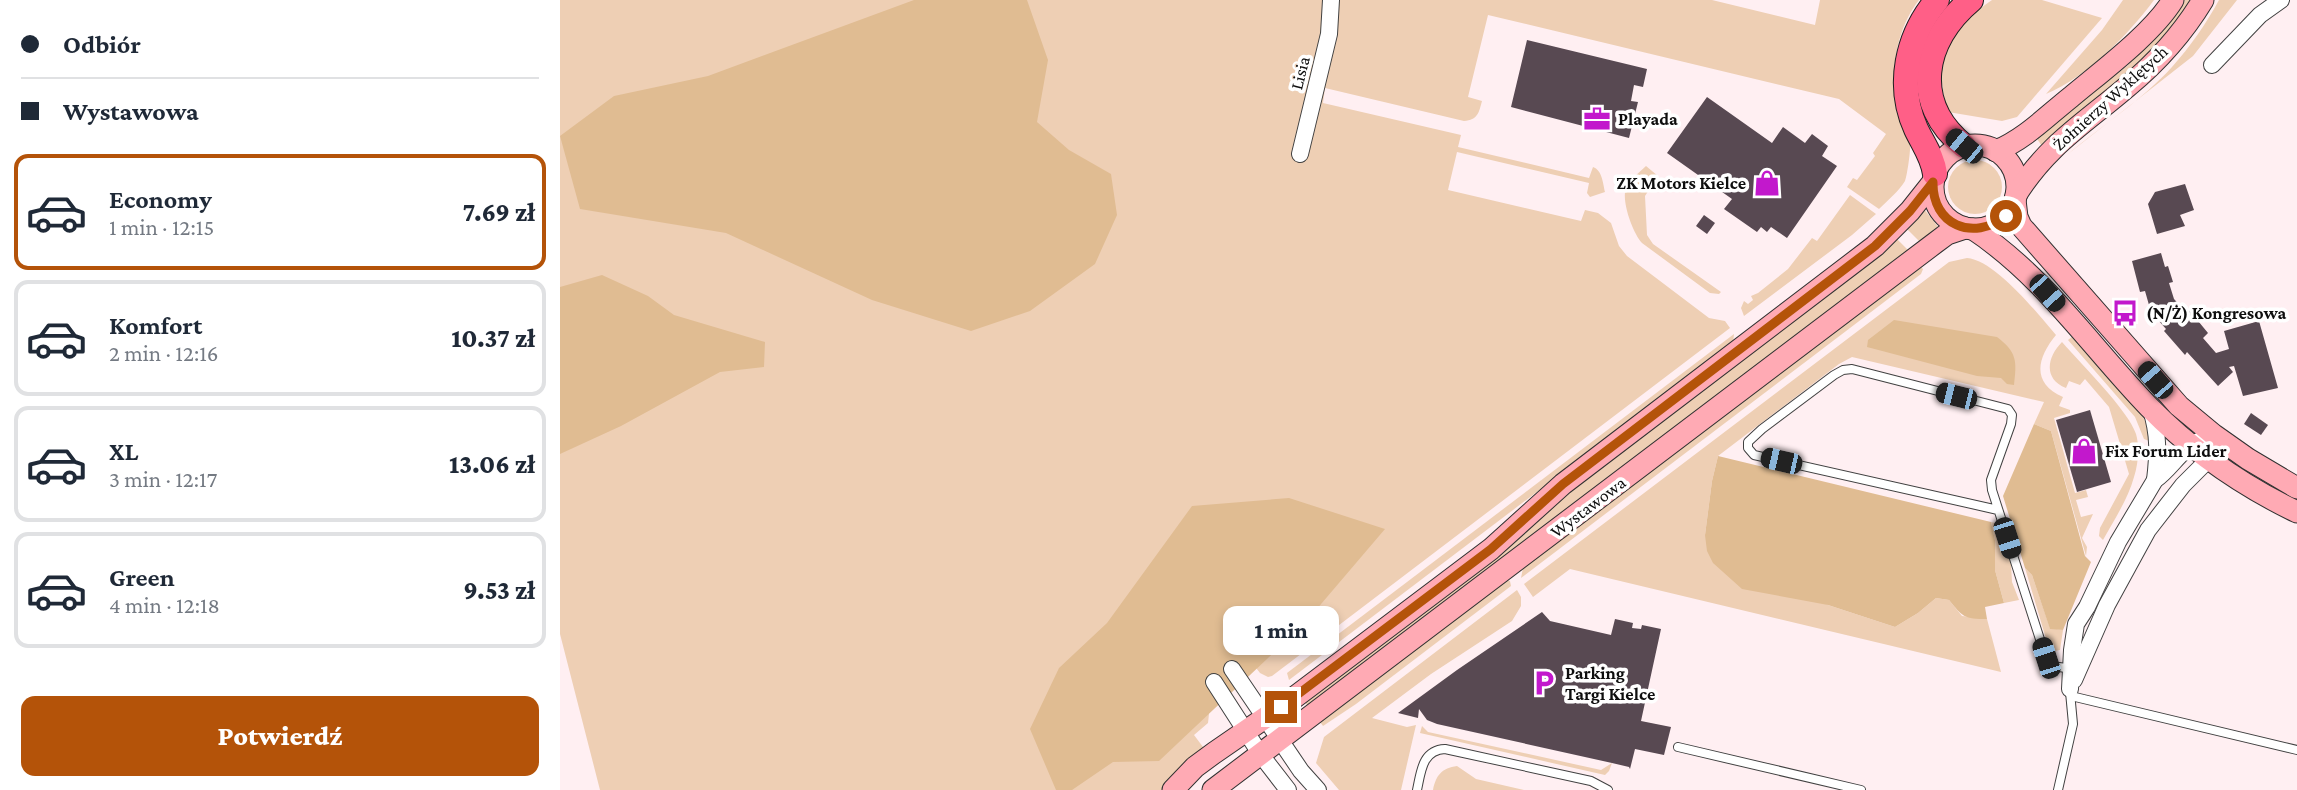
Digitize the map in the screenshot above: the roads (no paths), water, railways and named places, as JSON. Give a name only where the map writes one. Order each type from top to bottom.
[{"type":"main road","points":[[1934,178],[1929,152],[1911,117],[1906,85],[1907,61],[1914,35],[1937,0]]},
{"type":"main road","points":[[1964,146],[1952,136],[1936,115],[1928,80],[1934,49],[1946,25],[1971,0]]},
{"type":"street","name":"Lisia","points":[[1300,154],[1329,34],[1331,0]]},
{"type":"street","name":"Żołnierzy Wyklętych","points":[[1996,151],[2026,133],[2122,55],[2174,0]]},
{"type":"street","name":"Żołnierzy Wyklętych","points":[[2015,198],[2030,174],[2064,137],[2126,88],[2160,56],[2203,0]]},
{"type":"street","points":[[2212,65],[2260,15],[2281,0]]},
{"type":"street","points":[[2297,488],[2214,435],[2179,406],[2155,380],[2021,226],[2017,218],[2016,180],[2012,166],[1996,151],[1984,146],[1964,146],[1943,159],[1934,178],[1934,199],[1949,220],[1969,228],[1998,247],[2033,277],[2151,409],[2190,445],[2271,499],[2297,512]]},
{"type":"street","name":"Wystawowa","points":[[1172,790],[1195,767],[1295,697],[1491,549],[1563,484],[1875,246],[1910,211],[1934,178]]},
{"type":"street","points":[[1969,228],[1990,226],[1998,221],[2011,208],[2015,198]]},
{"type":"street","name":"Wystawowa","points":[[1213,790],[1941,239],[1955,231],[1969,228]]},
{"type":"street","points":[[2151,409],[2157,427],[2155,480]]},
{"type":"street","points":[[2071,692],[2075,669],[2076,624],[2118,542],[2155,480],[2165,473],[2190,445],[2214,435]]},
{"type":"street","points":[[2075,669],[2148,530],[2173,497],[2209,459],[2214,435]]},
{"type":"street","points":[[1232,669],[1301,771],[1318,790]]},
{"type":"street","points":[[1214,682],[1261,755],[1288,790]]},
{"type":"lane","points":[[1998,510],[1754,455],[1748,448],[1748,442],[1843,370],[1852,369],[2008,409],[2012,415],[2011,424],[1991,480],[1998,510],[2046,658],[2052,666],[2075,669]]},
{"type":"lane","points":[[2058,790],[2073,724],[2071,692],[2297,750]]},
{"type":"lane","points":[[1678,747],[1861,790]]},
{"type":"lane","points":[[1417,790],[1426,757],[1433,751],[1445,749],[1591,781],[1608,790]]},
{"type":"place","name":"Playada","points":[[1597,119]]},
{"type":"place","name":"ZK Motors Kielce","points":[[1767,183]]},
{"type":"place","name":"(N/Ż) Kongresowa","points":[[2125,313]]},
{"type":"place","name":"Fix Forum Lider","points":[[2084,451]]},
{"type":"place","name":"Parking Targi Kielce","points":[[1544,683]]}]
